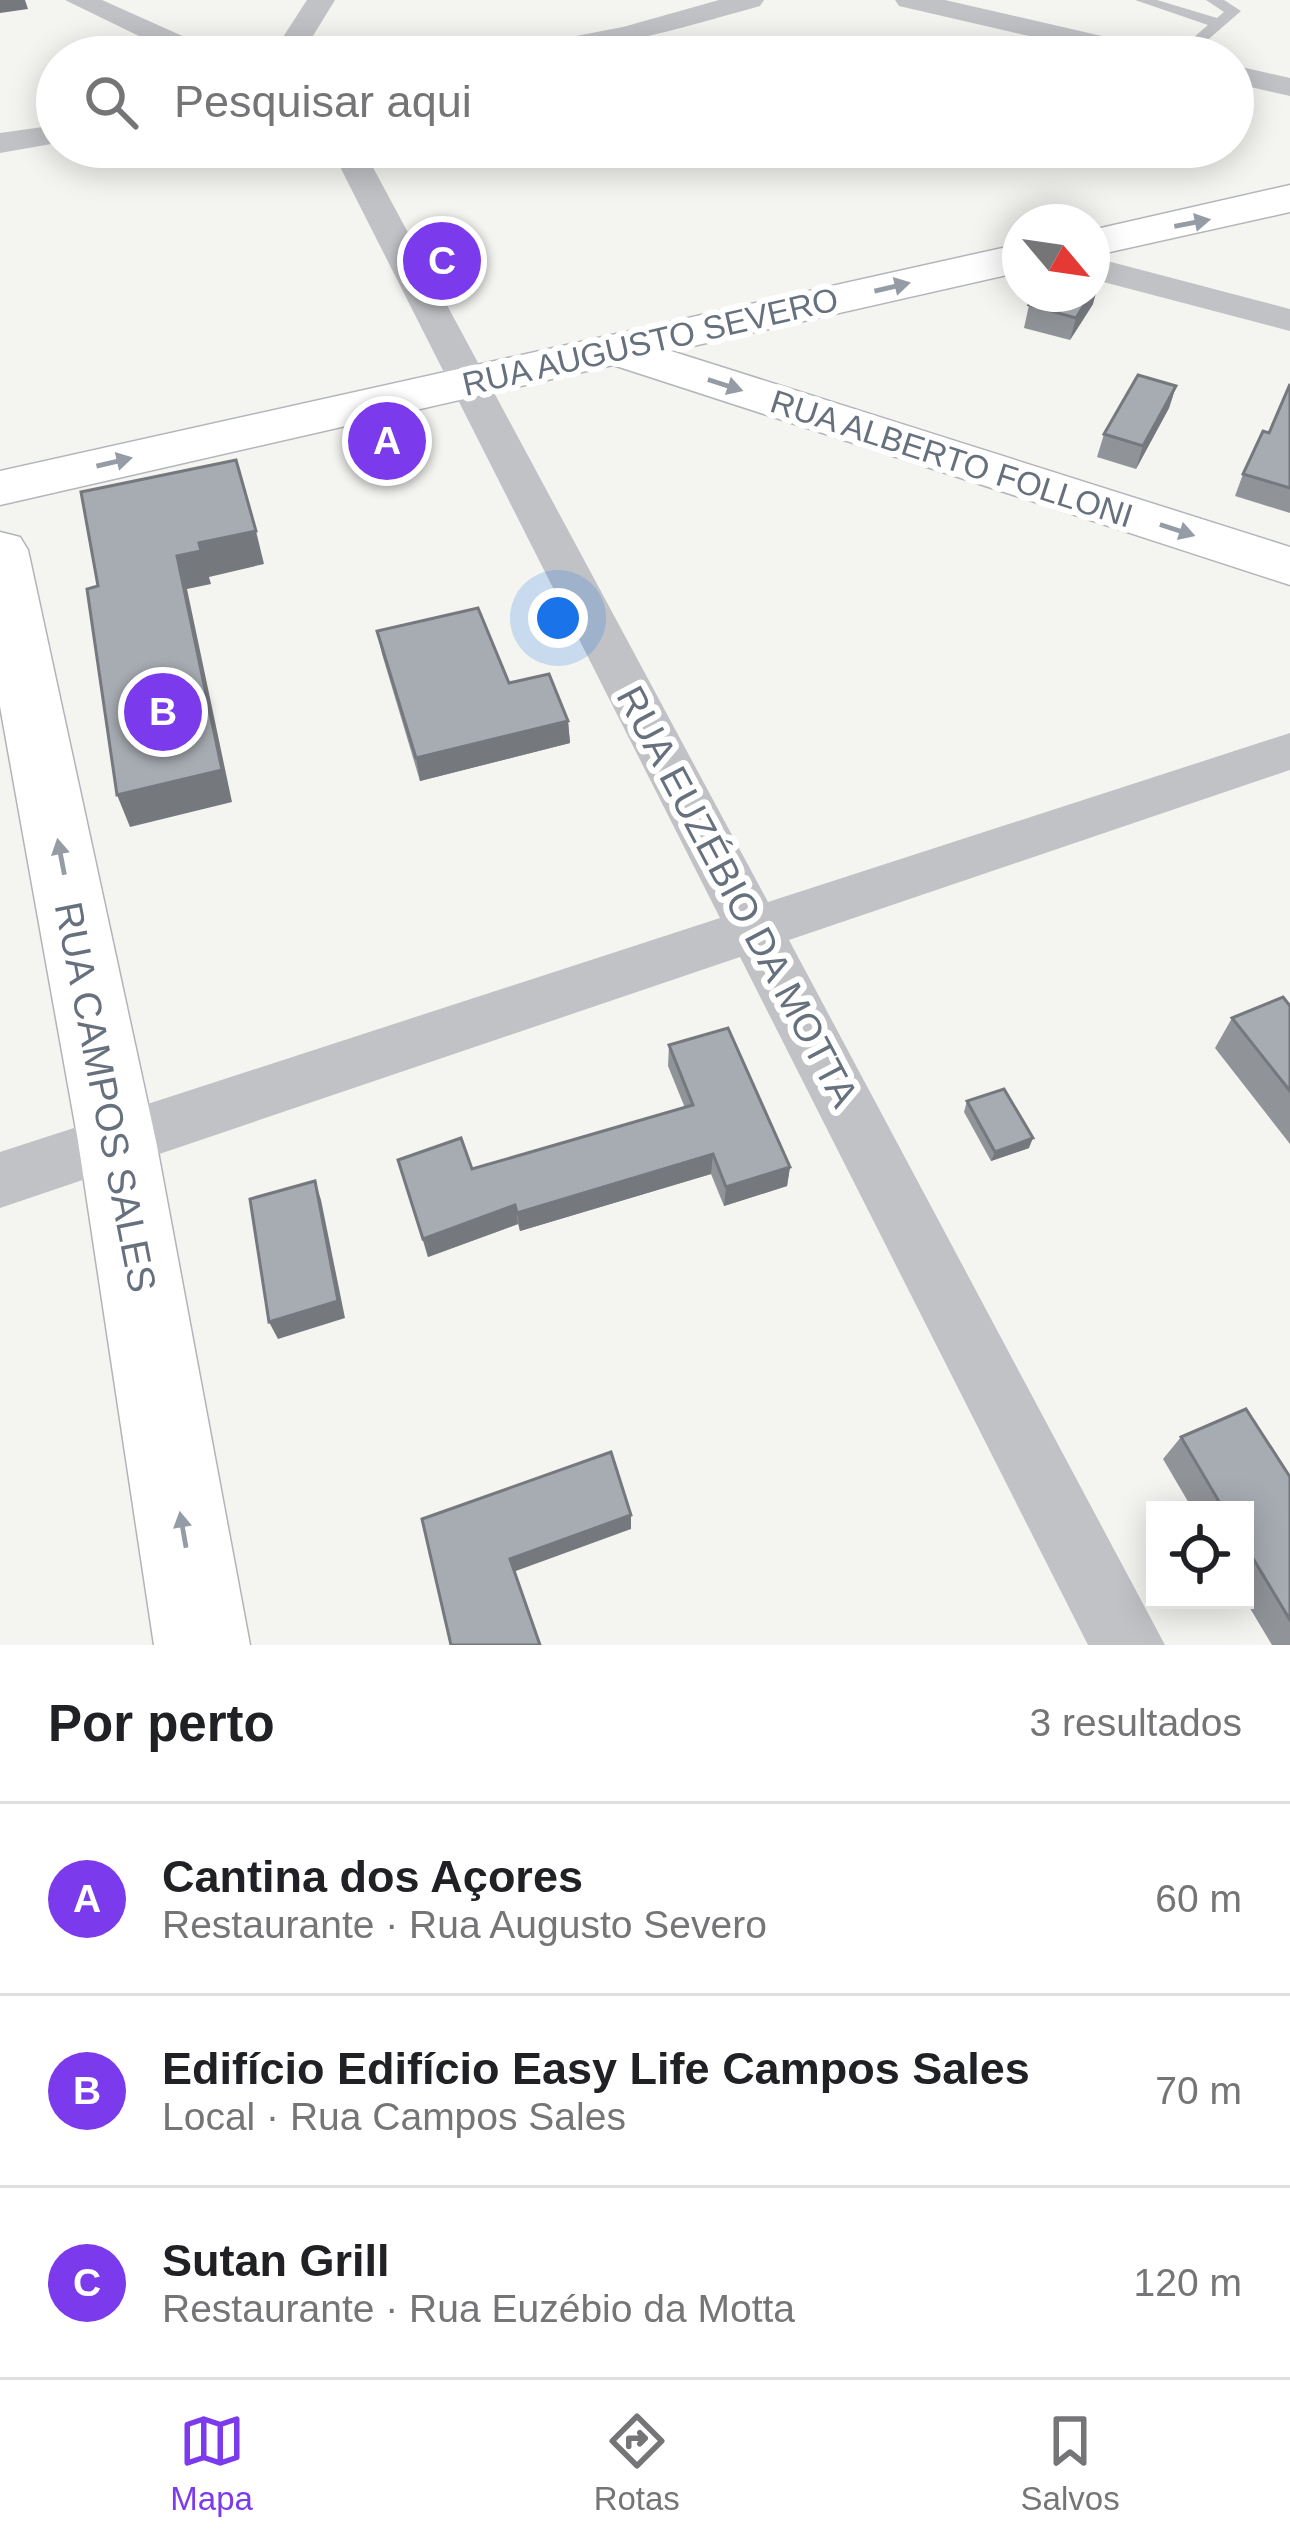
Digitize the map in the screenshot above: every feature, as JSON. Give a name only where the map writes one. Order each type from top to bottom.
[{"type":"street","points":[[79,0],[159,36]]},
{"type":"street","points":[[302,36],[321,0]]},
{"type":"street","points":[[621,36],[750,0]]},
{"type":"street","points":[[909,0],[1066,36]]},
{"type":"street","points":[[1254,79],[1290,87]]},
{"type":"street","points":[[0,143],[36,137]]},
{"type":"street","name":"RUA EUZÉBIO DA MOTTA","points":[[357,168],[1128,1645]]},
{"type":"street","points":[[1110,239],[1290,198]]},
{"type":"street","name":"RUA AUGUSTO SEVERO","points":[[0,488],[1002,262]]},
{"type":"street","points":[[1110,273],[1290,320]]},
{"type":"street","name":"RUA ALBERTO FOLLONI","points":[[614,349],[1290,566]]},
{"type":"street","name":"RUA CAMPOS SALES","points":[[0,550],[117,1141],[202,1645]]},
{"type":"street","points":[[0,1180],[1290,752]]},
{"type":"lane","points":[[1142,0],[1221,24]]},
{"type":"lane","points":[[1206,36],[1234,11],[1213,0]]},
{"type":"building","points":[[1138,375],[1176,386],[1143,446],[1104,434]]},
{"type":"building","points":[[1290,384],[1290,488],[1243,474],[1263,431],[1269,433]]},
{"type":"building","points":[[236,460],[256,531],[199,543],[201,551],[177,556],[222,770],[117,795],[87,589],[98,586],[81,492]]},
{"type":"building","points":[[478,608],[509,683],[549,674],[568,721],[416,758],[377,631]]},
{"type":"building","points":[[1283,997],[1290,1006],[1290,1091],[1232,1018]]},
{"type":"building","points":[[728,1028],[790,1167],[726,1187],[713,1154],[517,1213],[515,1205],[423,1239],[398,1160],[461,1138],[472,1169],[693,1105],[669,1045]]},
{"type":"building","points":[[1004,1089],[1033,1138],[995,1152],[967,1101]]},
{"type":"building","points":[[315,1181],[338,1301],[269,1322],[250,1199]]},
{"type":"building","points":[[1246,1409],[1290,1477],[1290,1620],[1254,1560],[1254,1501],[1219,1501],[1181,1437]]},
{"type":"building","points":[[611,1452],[631,1515],[510,1559],[540,1645],[451,1645],[422,1519]]},
{"type":"place","name":"Sutan Grill","points":[[442,261]]},
{"type":"place","name":"Cantina dos Açores","points":[[387,441]]},
{"type":"place","name":"Edifício Edifício Easy Life Campos Sales","points":[[163,712]]}]
